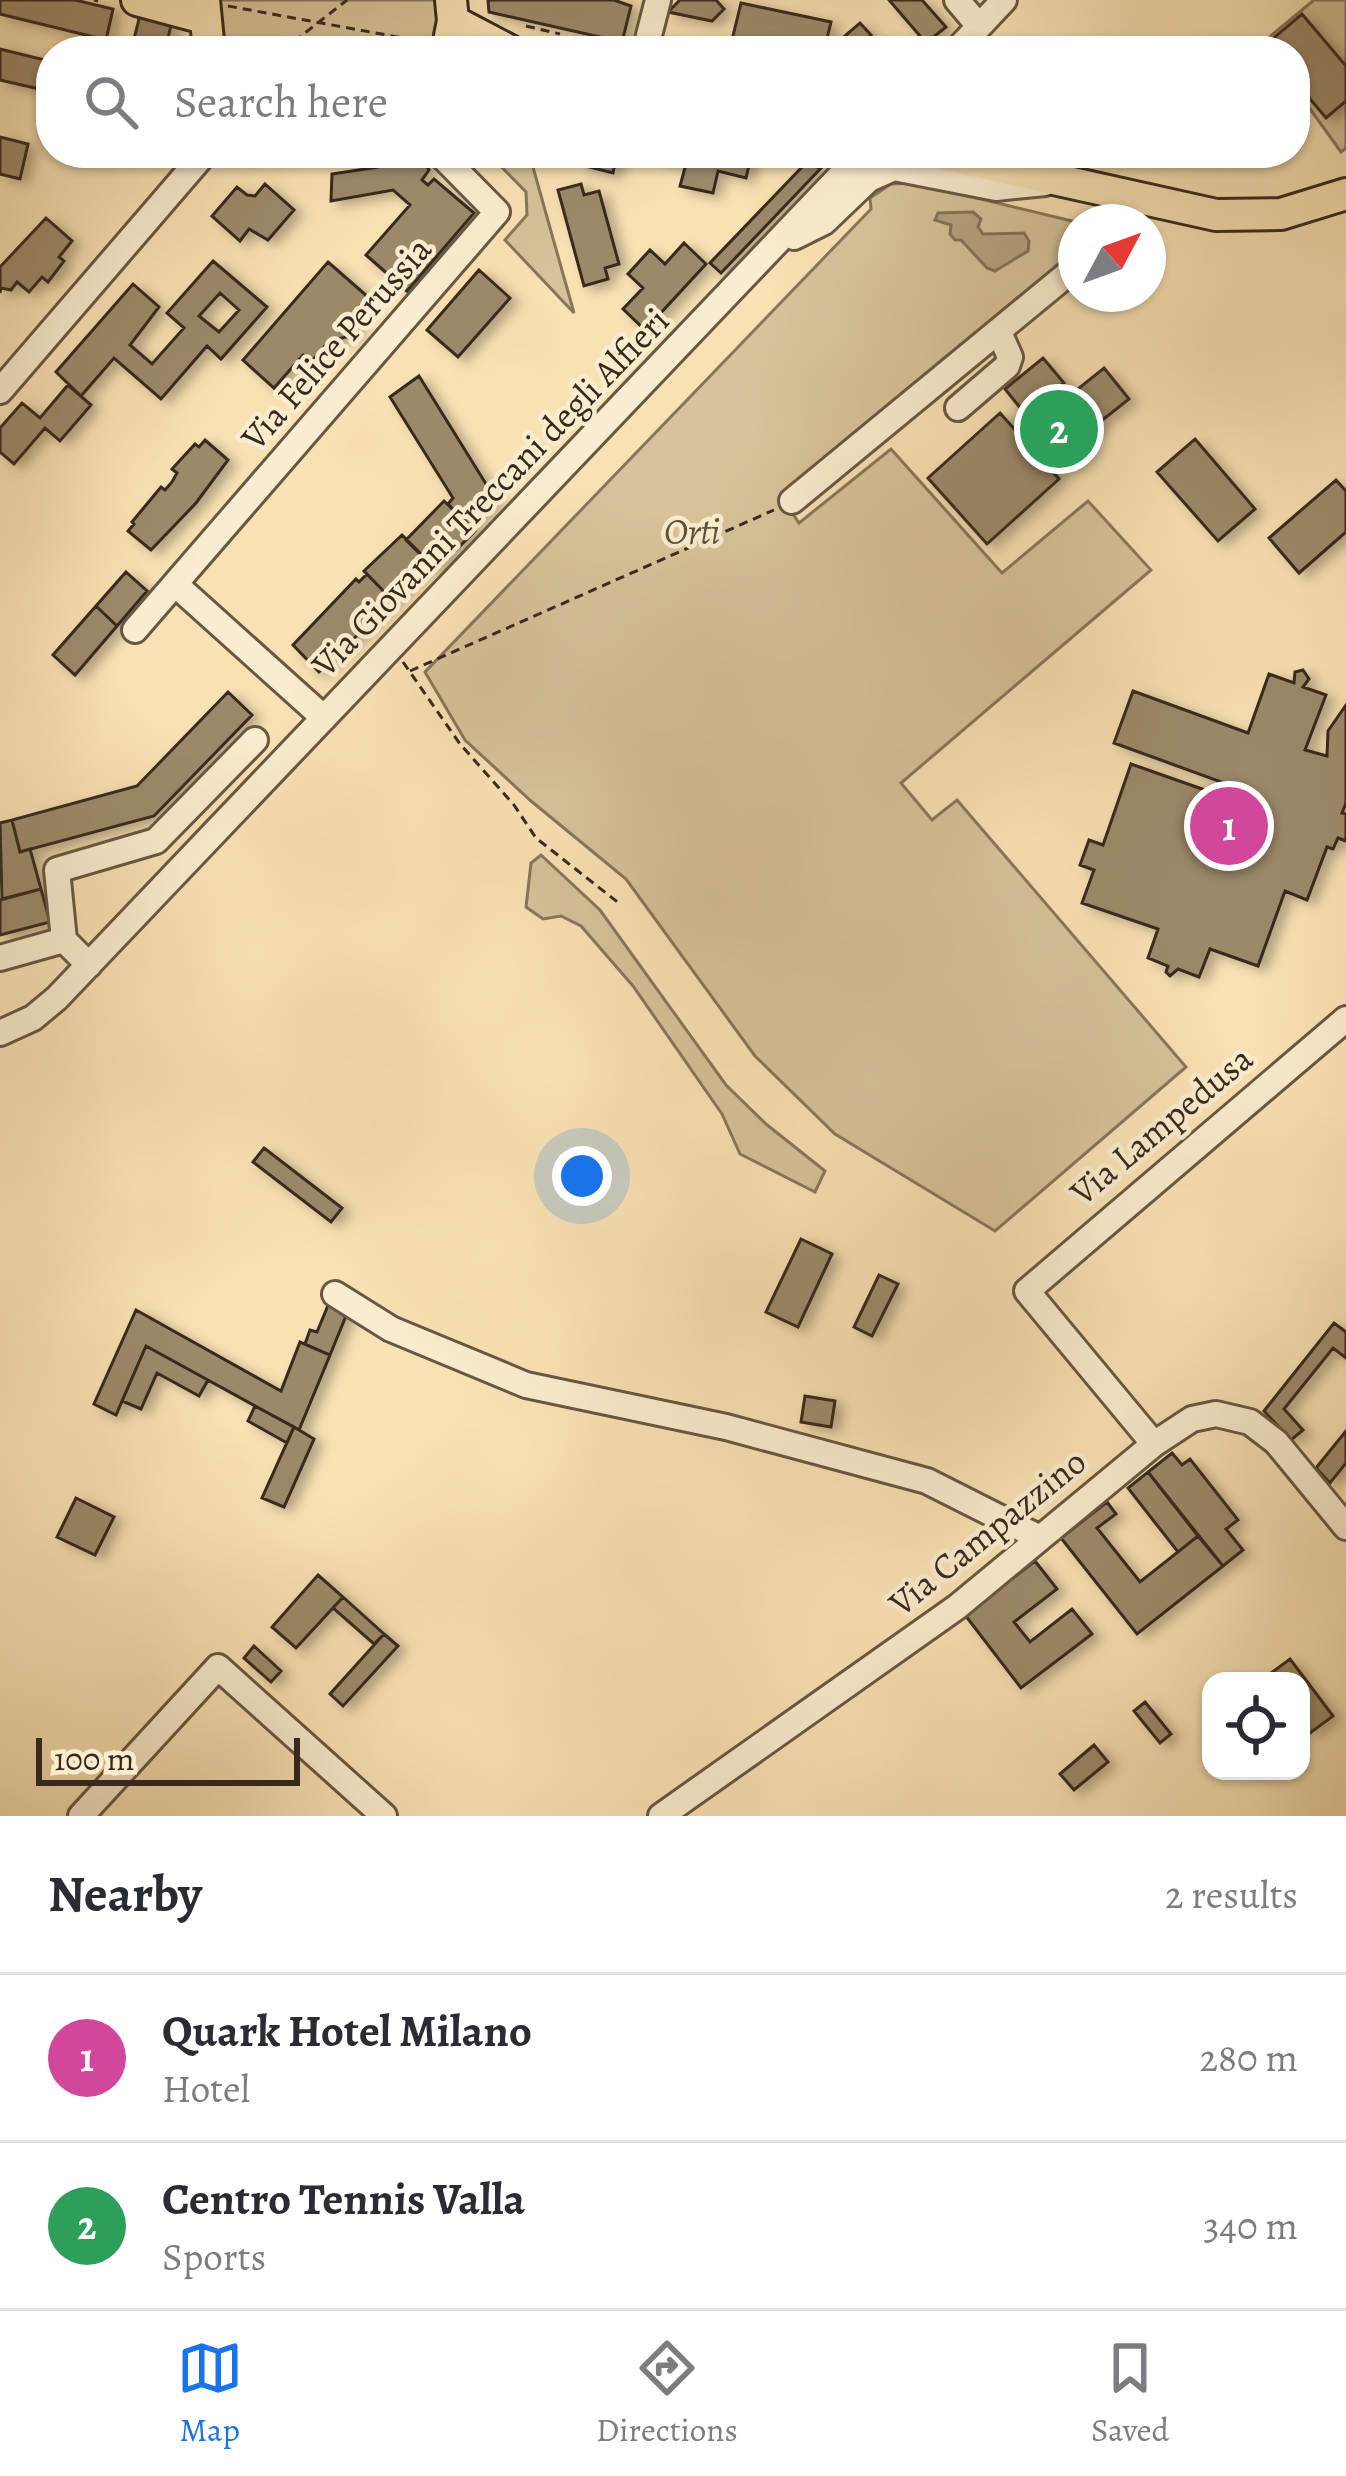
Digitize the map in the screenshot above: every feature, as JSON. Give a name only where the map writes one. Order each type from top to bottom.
[{"type":"main road","points":[[137,0],[207,7]]},
{"type":"main road","points":[[448,29],[497,36]]},
{"type":"main road","points":[[1002,168],[1063,182],[1114,204]]},
{"type":"main road","points":[[1166,212],[1281,214],[1346,194]]},
{"type":"street","points":[[649,36],[658,0]]},
{"type":"street","points":[[957,0],[979,26]]},
{"type":"street","points":[[970,36],[1004,0]]},
{"type":"street","points":[[0,391],[192,168]]},
{"type":"street","name":"Via Felice Perussia","points":[[135,630],[497,212],[454,168]]},
{"type":"street","name":"Via Giovanni Treccani degli Alfieri","points":[[0,1034],[41,1012],[89,965],[848,168]]},
{"type":"street","name":"Via Giovanni Treccani degli Alfieri","points":[[776,246],[824,222],[868,178],[894,168],[996,188],[1063,182]]},
{"type":"street","points":[[792,502],[1058,282]]},
{"type":"street","points":[[958,408],[1006,366],[1010,357],[999,332]]},
{"type":"street","points":[[175,584],[324,718]]},
{"type":"street","points":[[89,965],[64,940],[57,870],[156,841],[256,740]]},
{"type":"street","points":[[230,765],[256,789]]},
{"type":"street","points":[[0,958],[64,940]]},
{"type":"street","name":"Via Lampedusa","points":[[1154,1444],[1027,1291],[1346,1019]]},
{"type":"street","points":[[335,1294],[391,1329],[526,1385],[726,1426],[928,1481],[1038,1537]]},
{"type":"street","name":"Via Campazzino","points":[[661,1816],[957,1607],[1154,1444],[1192,1419],[1216,1414],[1250,1423],[1276,1442],[1346,1527]]},
{"type":"street","points":[[81,1816],[218,1667],[384,1816]]},
{"type":"path","points":[[301,36],[347,0]]},
{"type":"path","points":[[207,7],[448,29]]},
{"type":"path","points":[[543,36],[560,34]]},
{"type":"path","points":[[410,671],[792,502]]},
{"type":"path","points":[[402,662],[460,745],[536,838],[620,904]]},
{"type":"green space","points":[[214,0],[442,0],[438,36],[218,36]]},
{"type":"green space","points":[[1314,0],[1346,0],[1346,148],[1341,152],[1310,109],[1310,36],[1271,36]]},
{"type":"green space","points":[[503,168],[533,168],[574,313],[505,240],[527,215],[526,192]]},
{"type":"green space","name":"Orti","points":[[915,183],[1058,218],[1058,265],[782,498],[799,523],[891,449],[1002,573],[1088,501],[1151,570],[901,783],[932,820],[957,800],[1186,1067],[995,1231],[835,1134],[755,1056],[626,879],[465,740],[425,672],[871,209],[870,198],[891,184]]},
{"type":"green space","points":[[541,855],[600,910],[726,1085],[825,1171],[815,1192],[740,1154],[722,1114],[633,986],[581,926],[561,916],[543,919],[526,907],[531,863]]},
{"type":"shaded area","points":[[973,212],[981,219],[978,227],[983,234],[1024,233],[1028,251],[995,271],[961,240],[955,240],[951,225],[935,220],[938,213]]},
{"type":"building","points":[[0,0],[75,0],[113,9],[107,36],[0,14]]},
{"type":"building","points":[[488,0],[614,0],[631,6],[624,36],[595,36],[489,12]]},
{"type":"building","points":[[680,0],[716,0],[724,9],[712,21],[668,12]]},
{"type":"building","points":[[889,0],[922,0],[946,27],[935,36],[920,36]]},
{"type":"building","points":[[741,3],[831,22],[828,36],[733,36]]},
{"type":"building","points":[[1302,14],[1346,66],[1346,101],[1326,118],[1310,99],[1310,36],[1276,36]]},
{"type":"building","points":[[140,15],[172,21],[168,36],[135,36]]},
{"type":"building","points":[[860,23],[871,35],[870,36],[845,36]]},
{"type":"building","points":[[0,49],[36,58],[36,88],[0,80]]},
{"type":"building","points":[[0,137],[28,144],[20,179],[0,174]]},
{"type":"building","points":[[428,168],[422,180],[428,185],[434,179],[474,213],[407,291],[366,255],[410,205],[393,190],[331,201],[332,174]]},
{"type":"building","points":[[685,168],[748,168],[746,178],[718,171],[713,193],[680,186]]},
{"type":"building","points":[[801,168],[821,168],[721,273],[710,263]]},
{"type":"building","points":[[265,184],[294,210],[268,240],[249,229],[240,241],[212,216],[237,187],[255,196]]},
{"type":"building","points":[[581,184],[584,195],[599,191],[619,264],[605,268],[608,279],[584,286],[558,190]]},
{"type":"building","points":[[46,218],[72,241],[59,257],[64,261],[48,282],[42,277],[29,292],[17,282],[11,290],[1,288],[0,293],[0,267]]},
{"type":"building","points":[[684,243],[706,264],[645,330],[623,309],[643,288],[628,274],[650,250],[665,264]]},
{"type":"building","points":[[213,261],[267,307],[221,359],[207,346],[161,399],[114,358],[81,396],[56,372],[133,284],[159,307],[130,345],[152,364],[184,328],[167,313]],"holes":[[[220,293],[239,310],[219,332],[199,316]]]},
{"type":"building","points":[[328,262],[368,297],[350,317],[358,328],[351,336],[329,341],[311,362],[303,355],[274,388],[243,360]]},
{"type":"building","points":[[479,270],[510,298],[458,357],[427,330]]},
{"type":"building","points":[[1043,358],[1064,383],[1025,414],[1005,389]]},
{"type":"building","points":[[1104,368],[1129,399],[1057,456],[1033,425]]},
{"type":"building","points":[[419,376],[496,500],[470,526],[448,504],[453,498],[390,397]]},
{"type":"building","points":[[68,385],[91,405],[60,441],[45,428],[14,464],[0,452],[0,428],[22,403],[40,418]]},
{"type":"building","points":[[1000,413],[1059,479],[987,544],[928,478]]},
{"type":"building","points":[[1195,439],[1255,509],[1218,541],[1157,472]]},
{"type":"building","points":[[205,440],[228,460],[196,503],[151,550],[128,531],[132,522],[161,487],[165,490],[172,482],[177,473],[172,469]]},
{"type":"building","points":[[1336,480],[1346,491],[1346,532],[1299,573],[1269,538]]},
{"type":"building","points":[[444,501],[475,531],[436,570],[406,540]]},
{"type":"building","points":[[402,535],[431,564],[393,601],[364,571]]},
{"type":"building","points":[[126,572],[147,591],[117,626],[96,606]]},
{"type":"building","points":[[367,574],[393,601],[319,672],[293,645],[356,579],[359,582]]},
{"type":"building","points":[[96,606],[117,626],[75,675],[53,655]]},
{"type":"building","points":[[1303,670],[1309,679],[1303,687],[1326,695],[1305,750],[1327,756],[1328,731],[1346,705],[1346,803],[1342,813],[1346,814],[1346,841],[1338,838],[1333,849],[1327,847],[1307,900],[1285,891],[1258,966],[1210,949],[1199,977],[1178,969],[1170,976],[1168,966],[1148,958],[1158,929],[1082,903],[1094,870],[1080,865],[1089,840],[1103,845],[1131,764],[1222,796],[1227,784],[1114,743],[1133,691],[1248,733],[1269,674],[1294,683],[1295,672]]},
{"type":"building","points":[[228,692],[252,715],[154,816],[20,852],[12,820],[137,786]]},
{"type":"building","points":[[12,820],[20,852],[30,849],[41,889],[2,899],[0,823]]},
{"type":"building","points":[[41,889],[50,922],[0,935],[0,900]]},
{"type":"building","points":[[264,1148],[342,1208],[331,1222],[253,1162]]},
{"type":"building","points":[[801,1239],[832,1254],[798,1327],[766,1312]]},
{"type":"building","points":[[879,1275],[898,1284],[872,1336],[854,1327]]},
{"type":"building","points":[[329,1303],[348,1311],[330,1355],[305,1344],[310,1330],[317,1332]]},
{"type":"building","points":[[136,1310],[281,1391],[300,1342],[330,1355],[299,1430],[146,1346],[116,1415],[94,1404]]},
{"type":"building","points":[[1334,1323],[1346,1332],[1346,1358],[1333,1348],[1284,1409],[1303,1430],[1291,1440],[1264,1411]]},
{"type":"building","points":[[146,1346],[208,1380],[199,1396],[157,1373],[141,1409],[122,1401]]},
{"type":"building","points":[[805,1396],[835,1401],[831,1427],[801,1422]]},
{"type":"building","points":[[255,1406],[294,1427],[287,1443],[248,1421]]},
{"type":"building","points":[[294,1427],[314,1439],[284,1507],[262,1498]]},
{"type":"building","points":[[1346,1431],[1346,1463],[1330,1483],[1316,1468]]},
{"type":"building","points":[[1172,1453],[1182,1465],[1190,1459],[1238,1520],[1226,1529],[1243,1550],[1223,1566],[1148,1472]]},
{"type":"building","points":[[1148,1472],[1198,1536],[1178,1552],[1128,1488]]},
{"type":"building","points":[[76,1498],[114,1517],[95,1555],[57,1537]]},
{"type":"building","points":[[1107,1502],[1116,1514],[1097,1528],[1140,1582],[1198,1536],[1223,1566],[1137,1634],[1061,1538]]},
{"type":"building","points":[[1035,1561],[1057,1589],[1014,1622],[1030,1642],[1072,1609],[1092,1634],[1021,1688],[965,1615]]},
{"type":"building","points":[[318,1575],[343,1597],[296,1648],[272,1627]]},
{"type":"building","points":[[343,1597],[384,1634],[374,1644],[333,1608]]},
{"type":"building","points":[[384,1634],[398,1646],[343,1706],[330,1694]]},
{"type":"building","points":[[254,1646],[281,1671],[271,1682],[244,1658]]},
{"type":"building","points":[[1290,1659],[1300,1672],[1272,1672]]},
{"type":"building","points":[[1310,1686],[1333,1716],[1310,1733]]},
{"type":"building","points":[[1145,1702],[1171,1734],[1160,1743],[1134,1711]]},
{"type":"building","points":[[1094,1745],[1108,1762],[1074,1790],[1060,1774]]},
{"type":"place","name":"Centro Tennis Valla","points":[[1059,429]]},
{"type":"place","name":"Quark Hotel Milano","points":[[1229,826]]}]
